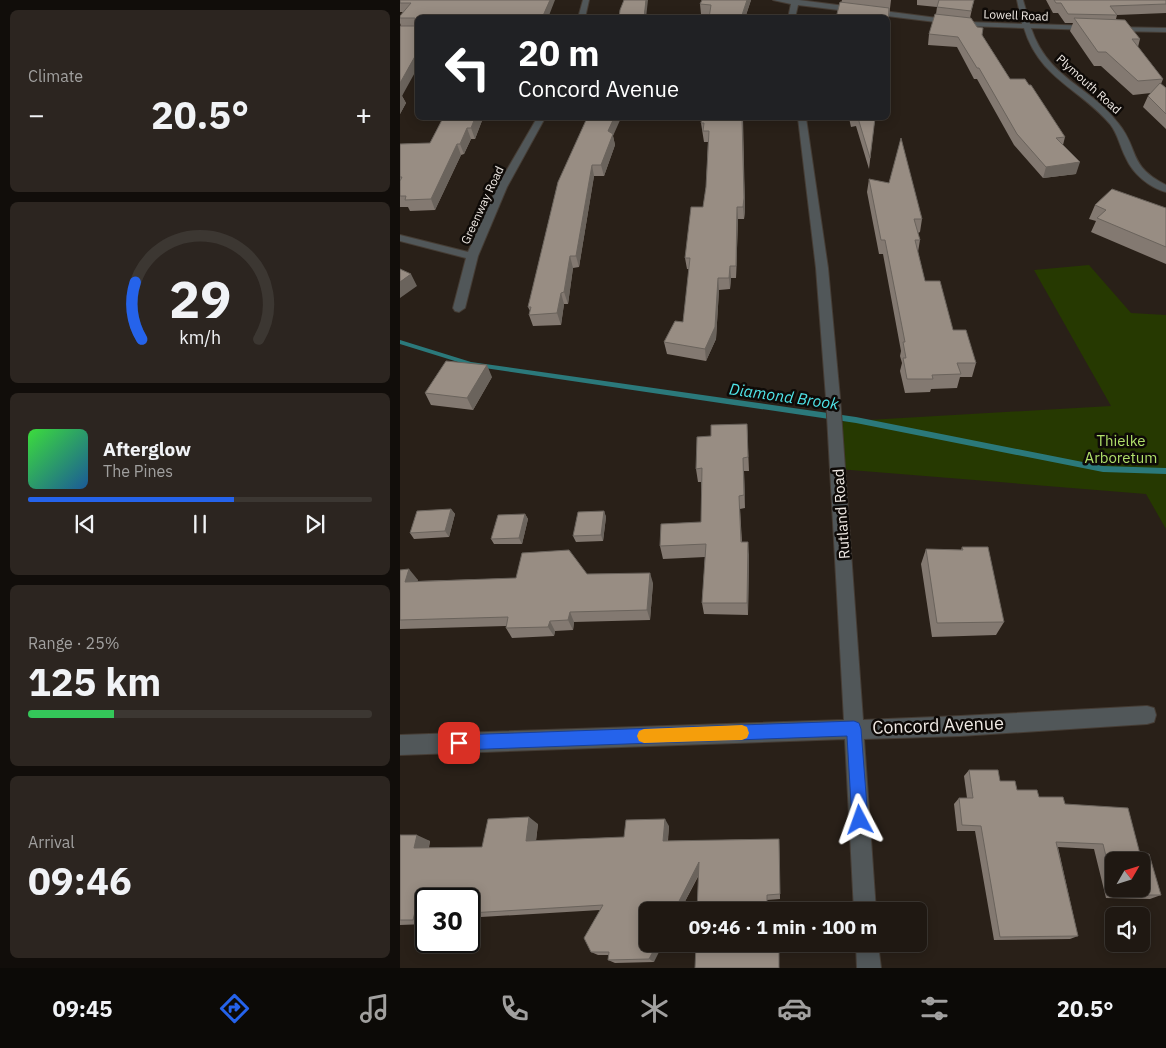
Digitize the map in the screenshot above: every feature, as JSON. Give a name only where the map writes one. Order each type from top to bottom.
[{"type":"street","points":[[582,15],[586,0]]},
{"type":"street","name":"Lowell Road","points":[[776,0],[968,24],[1097,28]]},
{"type":"street","name":"Plymouth Road","points":[[1020,0],[1033,45],[1041,58],[1115,124],[1124,138],[1132,160],[1145,176],[1166,189]]},
{"type":"street","points":[[792,15],[796,2]]},
{"type":"street","points":[[1107,29],[1166,30]]},
{"type":"street","name":"Greenway Road","points":[[459,308],[472,256],[502,187],[540,120]]},
{"type":"street","name":"Rutland Road","points":[[802,120],[822,268],[831,372],[865,902]]},
{"type":"street","points":[[400,238],[472,256]]},
{"type":"street","name":"Concord Avenue","points":[[400,745],[960,726],[1147,715]]},
{"type":"street","points":[[868,952],[869,968]]},
{"type":"green space","name":"Thielke Arboretum","points":[[1089,265],[1131,313],[1166,315],[1166,529],[1146,494],[838,469],[834,422],[1111,406],[1034,270]]},
{"type":"building","points":[[400,0],[550,0],[543,15],[415,15],[415,18],[400,18],[411,3],[400,3]]},
{"type":"building","points":[[624,0],[646,0],[644,15],[619,15]]},
{"type":"building","points":[[702,0],[747,0],[742,15],[709,15],[711,5],[700,4]]},
{"type":"building","points":[[939,0],[974,0],[971,11],[937,7]]},
{"type":"building","points":[[1054,0],[1166,0],[1166,4],[1110,6],[1117,15],[1068,14],[1061,3],[1056,3]]},
{"type":"building","points":[[840,2],[889,8],[889,15],[837,15]]},
{"type":"building","points":[[935,14],[971,18],[977,27],[983,28],[982,35],[1010,79],[1025,79],[1031,85],[1065,137],[1056,138],[1080,162],[1046,167],[1017,134],[979,68],[977,68],[958,37],[929,34]]},
{"type":"building","points":[[1074,18],[1125,20],[1140,39],[1132,39],[1163,79],[1138,81],[1106,52],[1098,52]]},
{"type":"building","points":[[400,26],[415,26],[415,56],[400,83]]},
{"type":"building","points":[[1160,83],[1166,88],[1166,114],[1148,96]]},
{"type":"building","points":[[442,120],[474,120],[471,128],[467,128],[460,144],[457,144],[431,199],[405,200],[406,196],[400,196],[400,181],[402,177],[400,177],[400,144],[430,143]]},
{"type":"building","points":[[586,120],[613,120],[608,131],[613,134],[601,165],[592,165],[576,256],[570,256],[564,292],[561,293],[557,313],[529,315],[531,307],[528,307],[558,182]]},
{"type":"building","points":[[702,120],[742,120],[744,198],[743,207],[737,207],[736,266],[730,266],[729,278],[718,278],[715,327],[705,349],[664,342],[675,321],[683,322],[690,258],[685,258],[691,207],[703,207],[709,131],[703,131],[704,123],[701,123]]},
{"type":"building","points":[[859,120],[875,120],[870,158]]},
{"type":"building","points":[[901,138],[922,219],[914,219],[920,240],[915,240],[925,281],[940,281],[953,330],[966,330],[976,363],[957,363],[961,374],[932,375],[933,379],[907,379],[903,358],[906,358],[903,342],[905,342],[885,240],[881,240],[869,179],[889,183]]},
{"type":"building","points":[[1112,189],[1166,208],[1166,247],[1097,218],[1106,210],[1095,205]]},
{"type":"building","points":[[400,269],[411,274],[400,282]]},
{"type":"building","points":[[446,361],[487,365],[467,398],[425,393]]},
{"type":"building","points":[[747,424],[748,457],[743,458],[744,495],[739,496],[741,542],[748,542],[747,603],[702,603],[706,544],[660,546],[661,524],[701,522],[702,468],[696,469],[697,437],[711,436],[711,425]]},
{"type":"building","points":[[451,509],[445,531],[410,533],[417,511]]},
{"type":"building","points":[[604,511],[601,535],[573,536],[578,512]]},
{"type":"building","points":[[525,514],[519,538],[491,539],[498,515]]},
{"type":"building","points":[[962,547],[988,547],[1004,622],[937,623],[926,549],[963,550]]},
{"type":"building","points":[[569,550],[587,574],[650,573],[647,610],[570,612],[568,620],[550,621],[548,627],[506,628],[508,617],[400,620],[400,570],[409,569],[405,582],[516,578],[522,553]]},
{"type":"building","points":[[969,770],[998,770],[1000,781],[1015,781],[1017,790],[1037,790],[1039,797],[1063,797],[1065,804],[1128,808],[1139,852],[1105,852],[1103,844],[1056,842],[1078,936],[1000,937],[981,826],[962,825],[959,798],[973,798]]},
{"type":"building","points":[[529,817],[526,841],[624,837],[626,820],[665,819],[663,841],[779,839],[780,894],[767,895],[767,902],[697,902],[699,862],[679,902],[639,902],[639,952],[653,952],[649,959],[608,960],[609,952],[591,952],[584,938],[603,905],[480,912],[480,888],[415,888],[413,920],[400,920],[400,835],[417,835],[414,848],[482,847],[488,819]]},
{"type":"building","points":[[1150,857],[1161,895],[1150,895]]},
{"type":"building","points":[[696,952],[779,952],[779,968],[695,968]]},
{"type":"waterway","name":"Diamond Brook","points":[[400,342],[471,364],[856,420],[1103,469],[1166,471]]},
{"type":"slow traffic","points":[[644,736],[742,733]]},
{"type":"route","points":[[459,743],[854,729],[860,820]]}]
